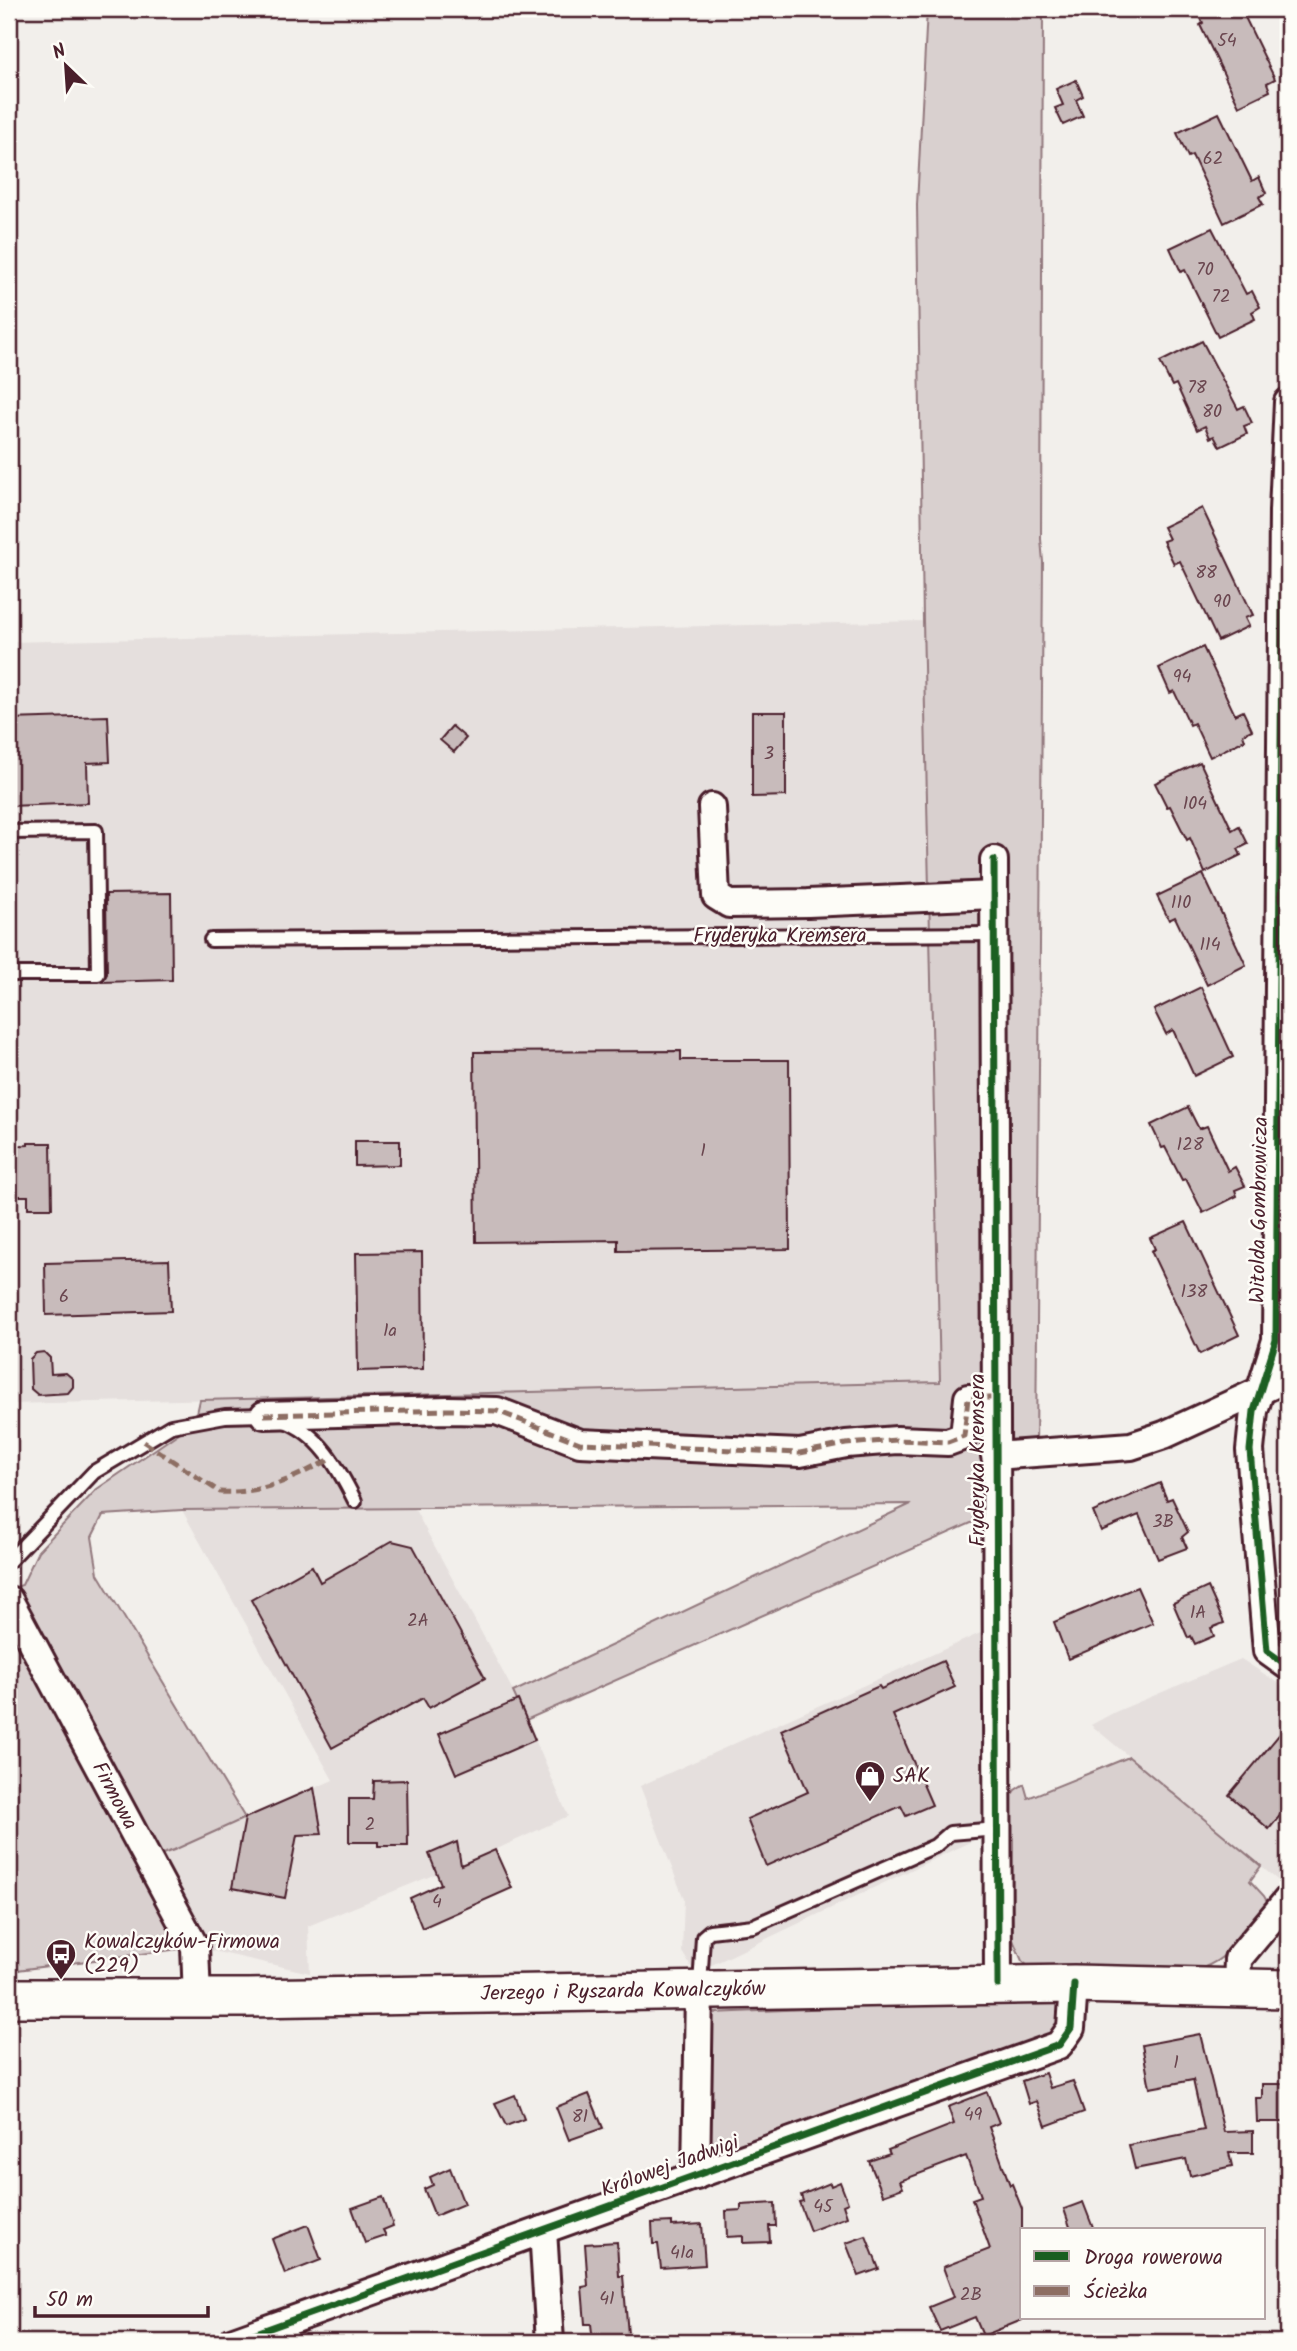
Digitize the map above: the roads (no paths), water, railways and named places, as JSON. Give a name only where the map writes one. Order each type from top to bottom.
[{"type":"main road","name":"Jerzego i Ryszarda Kowalczyków","points":[[9,1998],[197,1999],[1074,1984],[1288,1989]]},
{"type":"street","name":"Witolda Gombrowicza","points":[[1288,402],[1283,511],[1284,960],[1276,1340],[1254,1411],[1250,1450],[1267,1651],[1288,1666]]},
{"type":"street","points":[[712,807],[716,896],[729,904],[994,895]]},
{"type":"street","points":[[994,860],[994,934]]},
{"type":"street","name":"Fryderyka Kremsera","points":[[994,934],[998,1985]]},
{"type":"street","name":"Fryderyka Kremsera","points":[[995,1456],[1131,1446],[1164,1435],[1288,1378]]},
{"type":"street","points":[[264,1415],[497,1411],[580,1443],[800,1453],[846,1444],[897,1440],[948,1442],[964,1436],[968,1398],[995,1398]]},
{"type":"street","name":"Firmowa","points":[[9,1600],[195,1947],[197,1999]]},
{"type":"street","points":[[1237,1987],[1238,1959],[1288,1899]]},
{"type":"street","name":"Królowej Jadwigi","points":[[231,2342],[1059,2045],[1071,2028],[1074,1984]]},
{"type":"street","points":[[696,2176],[699,1992]]},
{"type":"street","points":[[543,2230],[551,2342]]},
{"type":"lane","points":[[9,832],[96,831],[98,974],[9,974]]},
{"type":"lane","name":"Fryderyka Kremsera","points":[[211,940],[994,934]]},
{"type":"lane","points":[[9,1561],[94,1472],[170,1426],[225,1416],[264,1415],[289,1423],[310,1436],[341,1473],[355,1501]]},
{"type":"lane","points":[[699,1992],[703,1937],[710,1931],[753,1926],[935,1846],[950,1833],[997,1829]]},
{"type":"place","name":"SAK","points":[[870,1803]]},
{"type":"place","name":"Kowalczyków-Firmowa (229)","points":[[61,1981]]}]
